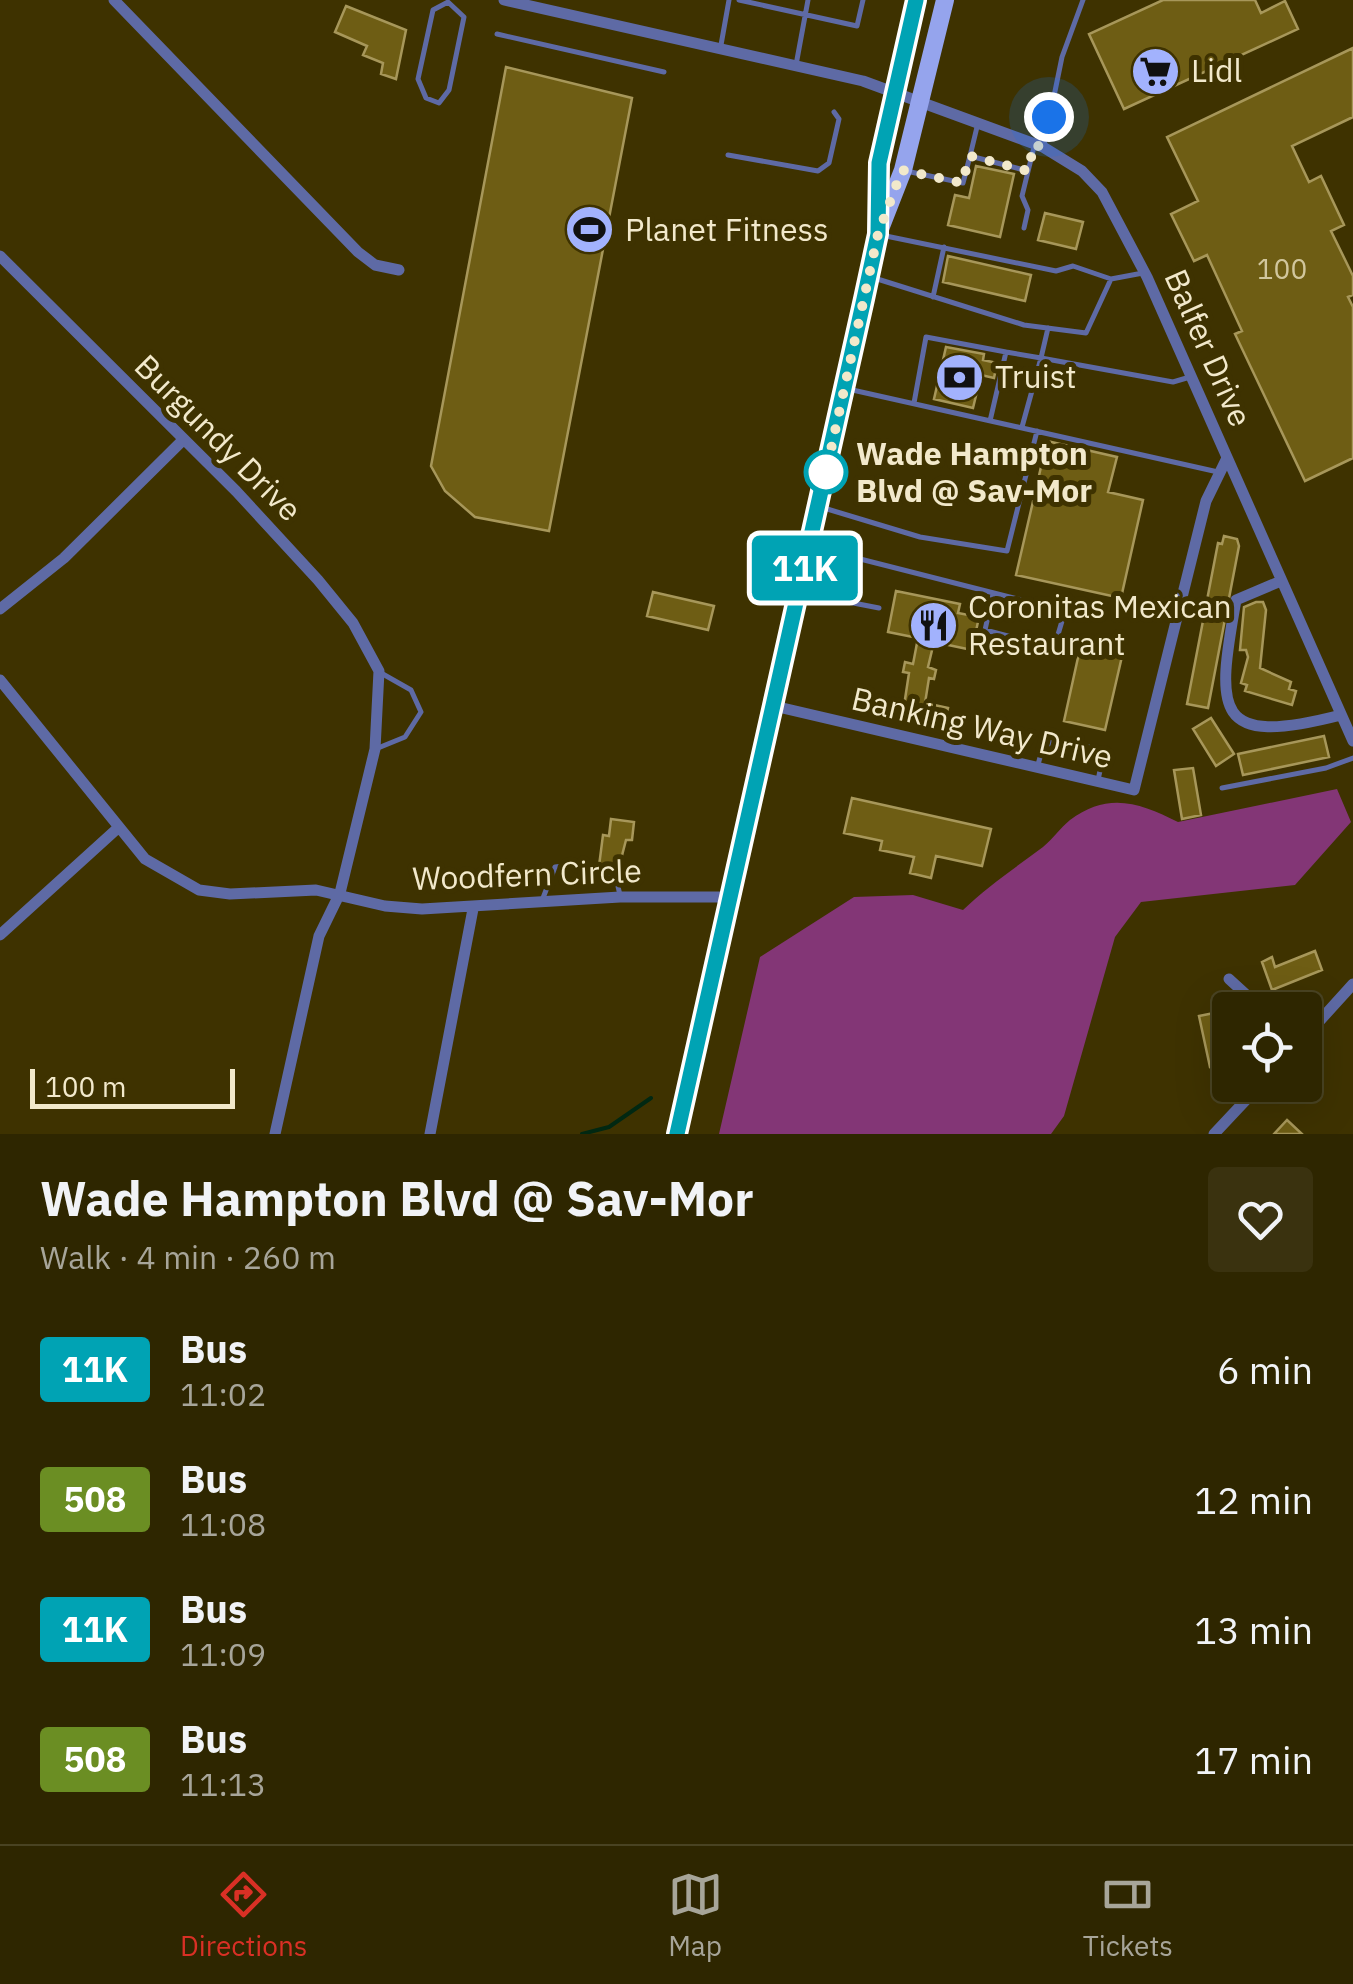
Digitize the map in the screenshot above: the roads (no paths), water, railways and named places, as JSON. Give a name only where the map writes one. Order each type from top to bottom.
[{"type":"main road","points":[[878,234],[879,163],[916,0]]},
{"type":"main road","points":[[676,1134],[878,234],[902,170],[945,0]]},
{"type":"street","points":[[114,0],[358,252],[375,264],[399,270]]},
{"type":"street","name":"Balfer Drive","points":[[504,0],[796,65],[896,94],[1039,146],[1082,170],[1102,192],[1146,273],[1352,737]]},
{"type":"street","name":"Burgundy Drive","points":[[0,256],[236,491],[343,608],[379,672]]},
{"type":"street","points":[[0,609],[100,524],[182,440]]},
{"type":"street","name":"Banking Way Drive","points":[[774,706],[1134,790],[1206,501],[1227,458]]},
{"type":"street","points":[[1281,581],[1236,600],[1223,674],[1225,702],[1239,720],[1267,730],[1342,715]]},
{"type":"street","points":[[274,1134],[320,936],[340,892],[375,749],[379,672]]},
{"type":"street","name":"Woodfern Circle","points":[[0,680],[154,867],[199,890],[340,892],[384,906],[474,908],[542,901],[730,897]]},
{"type":"street","points":[[0,935],[118,828]]},
{"type":"street","points":[[430,1134],[474,908]]},
{"type":"street","points":[[1230,979],[1244,992]]},
{"type":"street","points":[[1322,1018],[1353,984]]},
{"type":"street","points":[[1214,1134],[1244,1102]]},
{"type":"lane","points":[[720,48],[728,0]]},
{"type":"lane","points":[[740,0],[858,26],[863,0]]},
{"type":"lane","points":[[796,65],[808,0]]},
{"type":"lane","points":[[1024,228],[1028,210],[1022,196],[1028,171],[1039,146],[1073,16],[1083,0]]},
{"type":"lane","points":[[449,1],[464,17],[449,90],[440,103],[426,98],[418,79],[432,10],[449,1]]},
{"type":"lane","points":[[496,34],[664,72]]},
{"type":"lane","points":[[728,155],[818,171],[828,164],[839,119],[834,112]]},
{"type":"lane","points":[[902,170],[962,183],[978,124]]},
{"type":"lane","points":[[970,156],[1028,171]]},
{"type":"lane","points":[[878,234],[1056,271],[1074,266],[1112,278],[1146,273]]},
{"type":"lane","points":[[932,297],[944,248]]},
{"type":"lane","points":[[869,276],[1048,328],[1086,332],[1112,278]]},
{"type":"lane","points":[[1022,428],[1048,328]]},
{"type":"lane","points":[[914,403],[926,337],[1173,382],[1193,376]]},
{"type":"lane","points":[[990,421],[1006,352]]},
{"type":"lane","points":[[845,389],[1219,472]]},
{"type":"lane","points":[[819,506],[920,537],[1007,551],[1037,431]]},
{"type":"lane","points":[[810,546],[1065,611],[1054,648],[986,630],[993,594]]},
{"type":"lane","points":[[800,592],[878,608]]},
{"type":"lane","name":"Burgundy Drive","points":[[375,749],[405,737],[422,712],[411,690],[379,672]]},
{"type":"lane","points":[[1038,768],[1044,747],[1051,741],[1100,750],[1103,757],[1097,783]]},
{"type":"lane","points":[[1222,788],[1326,768],[1353,758]]},
{"type":"lane","points":[[542,901],[556,867],[572,866],[616,878],[620,898]]},
{"type":"waterway","points":[[582,1134],[609,1127],[651,1098]]},
{"type":"place","name":"Lidl","points":[[1156,71]]},
{"type":"place","name":"Planet Fitness","points":[[590,230]]},
{"type":"place","name":"Truist","points":[[960,377]]},
{"type":"place","name":"Wade Hampton Blvd @ Sav-Mor","points":[[826,472]]},
{"type":"place","name":"Coronitas Mexican Restaurant","points":[[933,625]]}]
